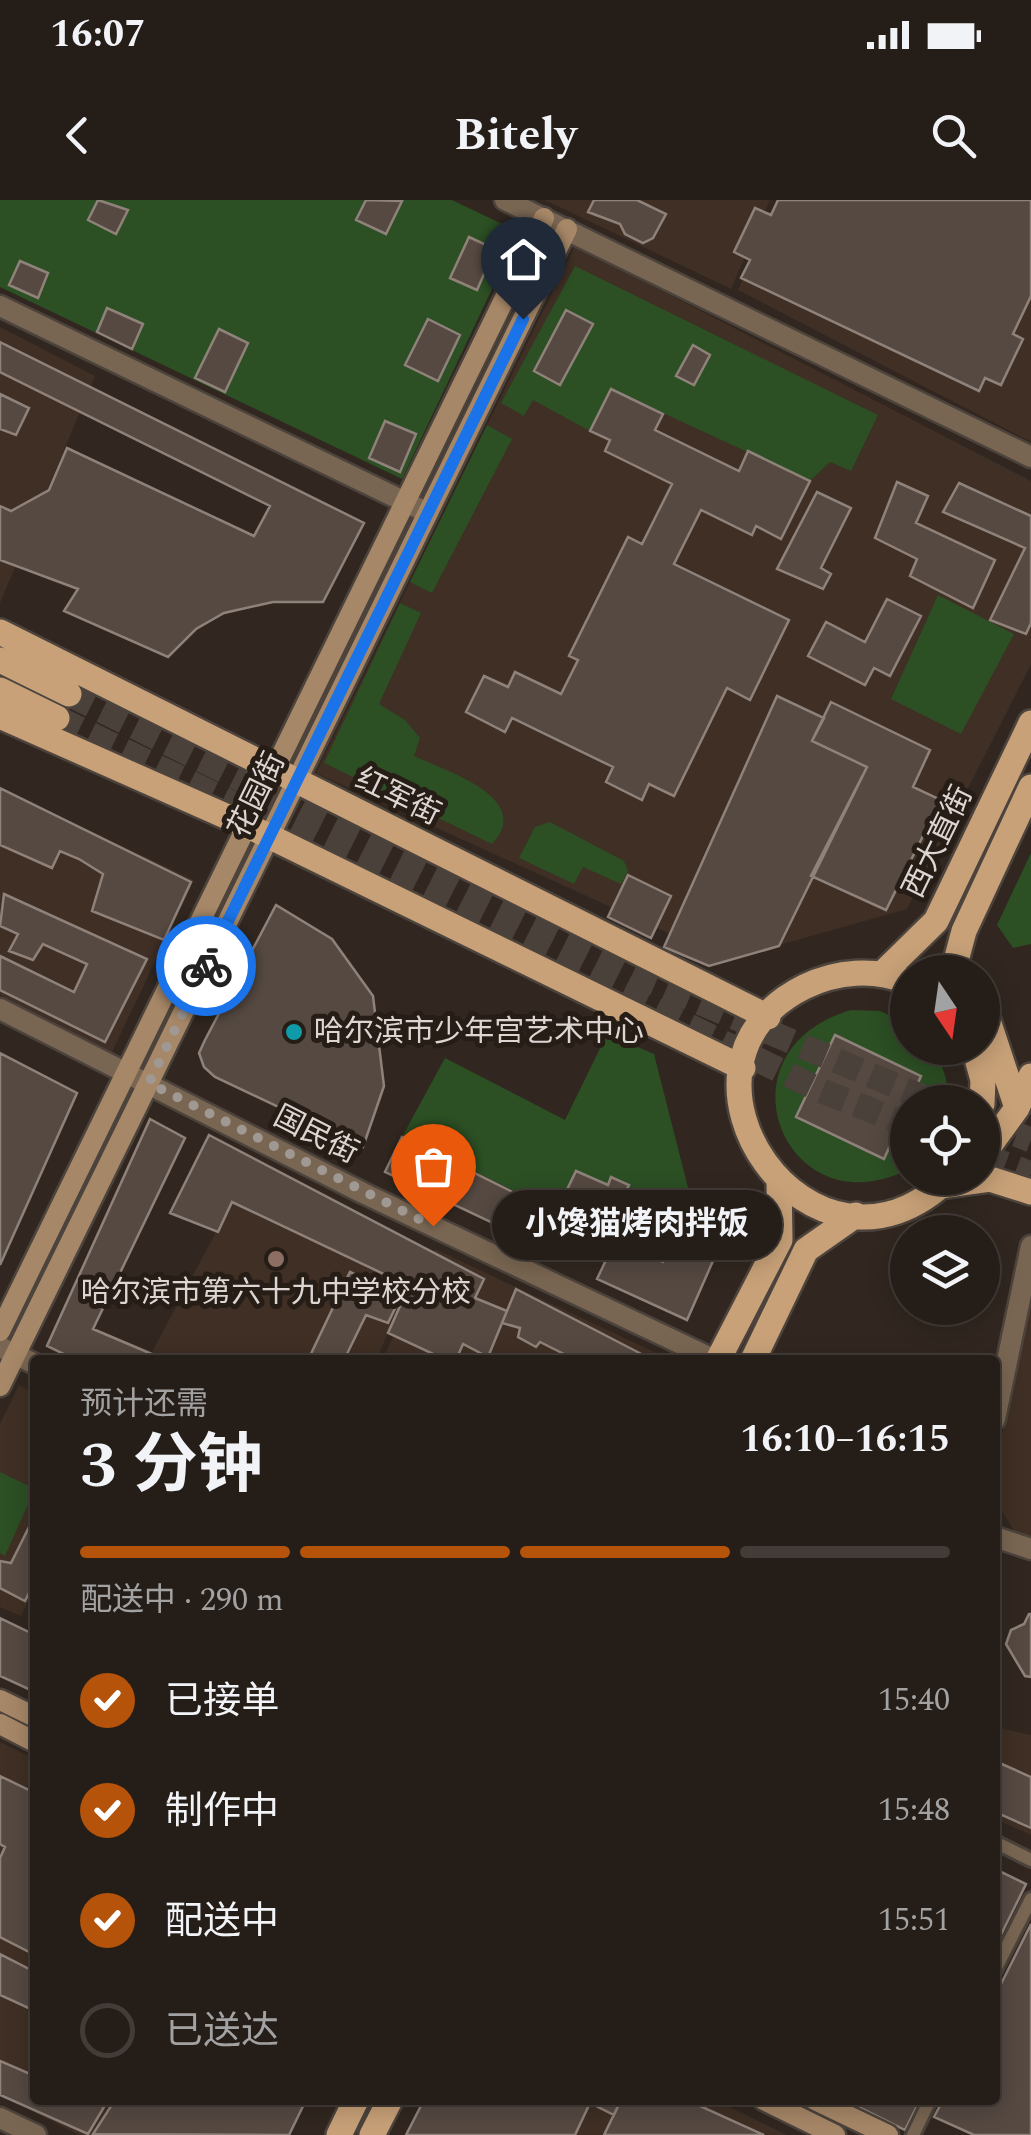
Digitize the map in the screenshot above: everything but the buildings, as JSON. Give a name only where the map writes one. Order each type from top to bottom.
[{"type":"main road","name":"花园街","points":[[0,1386],[8,1351],[149,1083],[405,502],[544,218]]},
{"type":"main road","name":"花园街","points":[[285,777],[428,513],[567,229]]},
{"type":"main road","name":"红军街","points":[[0,632],[768,1016]]},
{"type":"main road","points":[[0,660],[69,694]]},
{"type":"main road","points":[[0,690],[57,718]]},
{"type":"main road","points":[[0,716],[259,832],[743,1068]]},
{"type":"main road","name":"西大直街","points":[[882,974],[936,921],[1031,723]]},
{"type":"main road","name":"西大直街","points":[[958,955],[964,930],[1031,787]]},
{"type":"main road","name":"花园街","points":[[0,1331],[126,1072],[259,832]]},
{"type":"main road","points":[[964,930],[971,955]]},
{"type":"main road","points":[[890,976],[861,972],[819,980],[782,1001],[768,1016],[743,1068],[740,1100],[748,1136],[779,1182],[820,1208],[856,1215],[901,1208],[923,1195]]},
{"type":"main road","points":[[1000,1049],[1024,1112]]},
{"type":"main road","points":[[1000,1137],[1024,1112],[1031,1076]]},
{"type":"main road","points":[[1000,1105],[1024,1112]]},
{"type":"main road","points":[[720,1355],[780,1240],[779,1182]]},
{"type":"main road","points":[[1000,1182],[1031,1192]]},
{"type":"main road","points":[[755,1355],[806,1250],[856,1215]]},
{"type":"main road","points":[[0,1700],[30,1715]]},
{"type":"main road","points":[[0,1724],[30,1739]]},
{"type":"main road","points":[[339,2135],[354,2105]]},
{"type":"main road","points":[[372,2135],[387,2105]]},
{"type":"main road","points":[[774,2105],[836,2135]]},
{"type":"main road","points":[[825,2105],[888,2135]]},
{"type":"street","points":[[505,200],[1031,457]]},
{"type":"street","points":[[0,306],[428,513]]},
{"type":"street","name":"国民街","points":[[0,1009],[363,1193],[706,1355]]},
{"type":"street","points":[[1000,1395],[1031,1246]]},
{"type":"street","points":[[1000,1539],[1031,1550]]},
{"type":"street","points":[[1000,1844],[1031,1860]]},
{"type":"street","points":[[1000,1960],[1031,1899]]},
{"type":"street","points":[[913,2135],[928,2105]]},
{"type":"street","points":[[0,2118],[36,2135]]},
{"type":"shaded area","points":[[545,200],[770,200],[731,289]]},
{"type":"shaded area","points":[[779,200],[1031,200],[1031,442],[738,290]]},
{"type":"shaded area","points":[[575,246],[1031,481],[1031,664],[907,909],[727,960],[316,773]]},
{"type":"shaded area","points":[[0,327],[95,376],[0,603]]},
{"type":"shaded area","points":[[0,788],[194,880],[112,1052],[0,995]]},
{"type":"shaded area","name":"哈尔滨市第六十九中学校分校","points":[[232,1202],[409,1286],[378,1355],[151,1354]]},
{"type":"shaded area","points":[[435,1249],[660,1355],[384,1355]]},
{"type":"shaded area","points":[[1031,1297],[1031,1537],[1014,1531],[1000,1508],[1000,1444]]},
{"type":"shaded area","points":[[19,1385],[30,1390],[30,1598],[21,1616],[0,1607],[0,1424]]},
{"type":"shaded area","points":[[1000,1728],[1031,1735],[1031,1835],[1000,1821]]},
{"type":"shaded area","points":[[0,1742],[30,1757],[30,1803],[0,1866]]},
{"type":"shaded area","points":[[30,1881],[30,2105],[298,2105],[283,2135],[79,2135],[0,2095],[0,1898]]},
{"type":"shaded area","points":[[569,2105],[725,2105],[787,2135],[554,2135]]},
{"type":"green space","points":[[0,200],[452,200],[519,232],[402,479],[0,287]]},
{"type":"green space","points":[[575,266],[878,415],[851,471],[830,462],[810,481],[611,389],[590,431],[533,400],[524,416],[501,403]]},
{"type":"green space","points":[[487,425],[512,439],[432,593],[410,582]]},
{"type":"green space","points":[[938,595],[1014,634],[961,734],[891,699]]},
{"type":"green space","points":[[400,603],[421,613],[379,704],[405,720],[420,738],[414,756],[464,778],[495,800],[502,813],[502,828],[492,844],[324,763]]},
{"type":"green space","points":[[550,822],[624,861],[628,871],[621,884],[583,867],[574,884],[519,858],[535,827]]},
{"type":"green space","points":[[1031,853],[1031,944],[1013,948],[997,925]]},
{"type":"green space","points":[[851,1010],[880,1011],[890,1015],[890,1065],[941,1065],[946,1085],[890,1085],[890,1175],[864,1182],[827,1176],[799,1157],[781,1128],[775,1094],[784,1061],[808,1031]]},
{"type":"green space","points":[[607,1034],[654,1054],[700,1235],[682,1226],[663,1262],[402,1137],[445,1058],[565,1120]]},
{"type":"green space","points":[[0,1472],[30,1487],[30,1500],[5,1556],[0,1553]]},
{"type":"tunnel","points":[[69,694],[633,974],[894,1085]]},
{"type":"tunnel","points":[[57,718],[820,1090],[890,1118]]},
{"type":"tunnel","points":[[1000,1128],[1031,1140]]},
{"type":"tunnel","points":[[1000,1162],[1031,1174]]},
{"type":"way so far","points":[[206,966],[149,1083],[433,1226]]},
{"type":"place","name":"哈尔滨市少年宫艺术中心","points":[[294,1032]]},
{"type":"place","name":"小馋猫烤肉拌饭","points":[[433,1226]]},
{"type":"place","name":"哈尔滨市第六十九中学校分校","points":[[276,1259]]},
{"type":"route","points":[[206,966],[523,319]]}]
